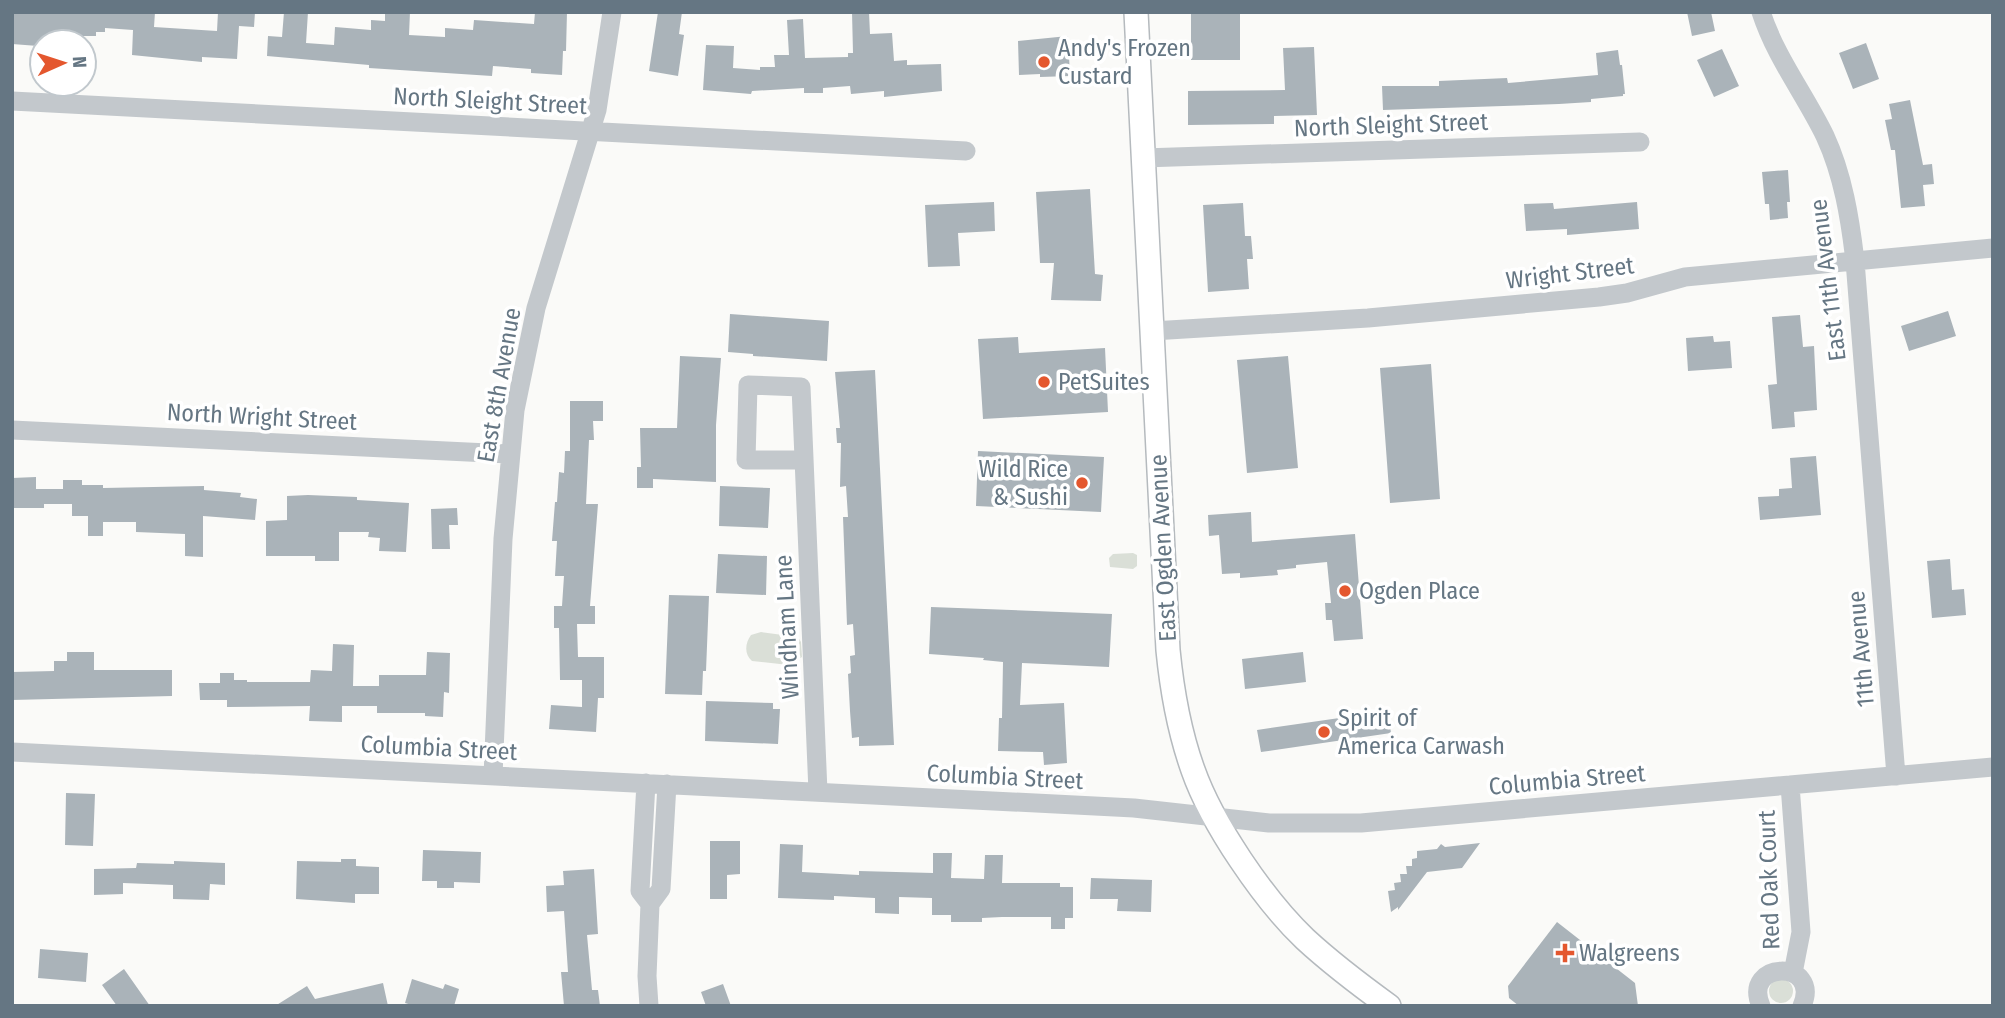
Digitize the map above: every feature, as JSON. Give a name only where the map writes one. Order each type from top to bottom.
[{"type":"main road","name":"East Ogden Avenue","points":[[1136,12],[1167,642],[1172,688],[1193,771],[1214,815],[1251,875],[1289,922],[1345,973],[1389,1006]]},
{"type":"street","name":"East 8th Avenue","points":[[493,776],[503,538],[514,410],[536,308],[598,106],[612,12]]},
{"type":"street","name":"East 11th Avenue","points":[[1761,12],[1770,39],[1833,155],[1849,216],[1855,261],[1874,518]]},
{"type":"street","name":"North Sleight Street","points":[[12,101],[966,151]]},
{"type":"street","name":"North Sleight Street","points":[[1143,158],[1640,142]]},
{"type":"street","name":"Wright Street","points":[[1152,331],[1368,318],[1599,297],[1627,293],[1685,277],[1993,248]]},
{"type":"street","name":"Windham Lane","points":[[804,460],[746,460],[748,385],[801,387],[818,792]]},
{"type":"street","name":"North Wright Street","points":[[12,430],[509,454]]},
{"type":"street","name":"11th Avenue","points":[[1874,518],[1896,776]]},
{"type":"street","name":"Columbia Street","points":[[12,752],[1135,808],[1277,823],[1361,823],[1993,767]]},
{"type":"street","points":[[646,783],[640,891],[650,904]]},
{"type":"street","points":[[649,1006],[647,976],[650,904],[661,889],[667,784]]},
{"type":"street","name":"Red Oak Court","points":[[1790,785],[1801,932],[1793,972]]},
{"type":"street","name":"Red Oak Court","points":[[1761,1006],[1758,992],[1764,977],[1777,970],[1793,972],[1804,984],[1802,1006]]},
{"type":"shaded area","points":[[1113,554],[1137,555],[1137,566],[1133,569],[1110,567],[1109,558]]},
{"type":"shaded area","points":[[761,632],[798,637],[802,657],[789,665],[752,661],[746,648],[748,641],[751,635]]},
{"type":"shaded area","points":[[1781,979],[1790,982],[1793,991],[1790,1000],[1781,1003],[1772,1000],[1769,991],[1772,982]]},
{"type":"building","points":[[13,12],[155,12],[154,27],[217,31],[218,12],[255,12],[254,27],[239,26],[237,59],[202,57],[202,62],[132,55],[133,30],[105,28],[105,32],[98,32],[98,28],[28,28],[28,45],[12,44]]},
{"type":"building","points":[[284,12],[308,12],[306,43],[334,45],[335,27],[371,30],[371,20],[385,21],[385,12],[410,12],[409,35],[445,37],[445,28],[473,30],[474,20],[534,24],[535,12],[567,12],[562,75],[493,66],[492,76],[369,68],[369,65],[267,56],[268,36],[282,37]]},
{"type":"building","points":[[658,12],[682,12],[679,34],[684,35],[678,76],[649,71]]},
{"type":"building","points":[[852,12],[869,12],[870,34],[892,33],[894,61],[907,60],[907,65],[941,64],[942,91],[884,97],[884,91],[851,94],[850,86],[823,88],[823,93],[804,93],[804,88],[752,91],[751,94],[703,90],[706,45],[734,46],[733,68],[760,70],[760,67],[775,67],[774,55],[789,55],[787,20],[803,19],[805,58],[848,57],[848,53],[853,53]]},
{"type":"building","points":[[1191,12],[1240,12],[1240,60],[1191,60]]},
{"type":"building","points":[[1687,12],[1711,12],[1715,31],[1692,36]]},
{"type":"building","name":"Andy's Frozen Custard","points":[[1068,36],[1070,76],[1019,75],[1018,41]]},
{"type":"building","points":[[1866,43],[1879,79],[1853,89],[1839,53]]},
{"type":"building","points":[[1314,47],[1317,115],[1274,116],[1274,124],[1188,125],[1188,91],[1285,90],[1283,48]]},
{"type":"building","points":[[1722,49],[1739,86],[1714,97],[1697,60]]},
{"type":"building","points":[[1618,50],[1622,65],[1623,96],[1559,104],[1383,110],[1382,86],[1439,86],[1439,81],[1507,78],[1508,83],[1598,75],[1596,53]]},
{"type":"building","points":[[1910,100],[1923,165],[1932,164],[1934,184],[1923,185],[1925,206],[1901,208],[1895,150],[1891,150],[1885,120],[1892,119],[1889,104]]},
{"type":"building","points":[[1788,170],[1788,218],[1770,220],[1769,204],[1765,204],[1762,172]]},
{"type":"building","points":[[1090,189],[1095,274],[1103,275],[1101,301],[1051,300],[1054,263],[1040,263],[1036,192]]},
{"type":"building","points":[[994,202],[995,231],[958,233],[960,266],[928,267],[925,205]]},
{"type":"building","points":[[1637,202],[1639,229],[1567,235],[1567,229],[1526,231],[1524,204],[1553,203],[1554,209]]},
{"type":"building","points":[[1243,203],[1245,236],[1251,236],[1253,259],[1247,259],[1249,289],[1208,292],[1203,205]]},
{"type":"building","points":[[1948,311],[1956,336],[1909,351],[1901,326]]},
{"type":"building","points":[[730,314],[829,321],[827,361],[728,352]]},
{"type":"building","points":[[1800,315],[1803,347],[1814,346],[1817,410],[1794,412],[1795,427],[1772,429],[1768,385],[1777,384],[1772,317]]},
{"type":"building","points":[[1713,336],[1714,342],[1730,341],[1732,368],[1688,371],[1686,338]]},
{"type":"building","name":"PetSuites","points":[[1018,337],[1019,353],[1105,348],[1108,412],[983,419],[978,339]]},
{"type":"building","points":[[680,356],[721,358],[716,425],[716,482],[653,479],[653,488],[637,488],[637,467],[641,467],[640,428],[677,428]]},
{"type":"building","points":[[1288,356],[1298,468],[1247,473],[1237,360]]},
{"type":"building","points":[[1431,364],[1440,499],[1390,503],[1380,368]]},
{"type":"building","points":[[875,370],[894,745],[859,746],[859,737],[852,738],[850,711],[848,674],[851,673],[850,656],[855,655],[853,624],[847,625],[843,517],[848,517],[846,486],[840,487],[841,443],[837,443],[836,428],[840,428],[835,372]]},
{"type":"building","points":[[570,401],[603,401],[603,421],[593,421],[594,440],[589,440],[586,504],[598,504],[590,606],[595,606],[595,624],[577,624],[578,657],[604,657],[604,698],[598,698],[596,732],[549,729],[551,705],[582,707],[582,680],[560,680],[559,628],[554,628],[554,606],[562,606],[564,576],[555,576],[557,541],[552,541],[559,472],[564,473],[565,451],[570,451]]},
{"type":"building","points":[[978,451],[1104,457],[1101,512],[976,506]]},
{"type":"building","points":[[1816,456],[1821,515],[1760,520],[1758,497],[1779,496],[1779,489],[1792,488],[1790,458]]},
{"type":"building","points":[[36,477],[36,489],[63,489],[63,480],[82,480],[82,485],[103,485],[103,488],[204,486],[204,490],[241,493],[240,497],[257,499],[255,520],[203,516],[203,557],[185,556],[185,534],[136,532],[136,522],[103,522],[103,536],[88,536],[88,516],[72,516],[72,504],[44,504],[44,508],[12,508],[12,478]]},
{"type":"building","points":[[720,486],[770,488],[768,528],[719,526]]},
{"type":"building","points":[[308,495],[409,503],[406,552],[379,551],[380,538],[368,537],[369,532],[339,532],[339,561],[315,561],[315,556],[266,556],[266,521],[287,520],[287,496]]},
{"type":"building","points":[[457,508],[458,525],[449,525],[450,549],[432,549],[431,509]]},
{"type":"building","name":"Ogden Place","points":[[1251,512],[1252,542],[1355,534],[1363,639],[1334,641],[1332,620],[1326,620],[1325,603],[1331,603],[1327,562],[1277,570],[1278,575],[1240,578],[1240,573],[1222,574],[1219,535],[1209,536],[1208,515]]},
{"type":"building","points":[[718,554],[767,556],[766,595],[716,593]]},
{"type":"building","points":[[1950,559],[1952,590],[1964,589],[1966,615],[1932,618],[1927,561]]},
{"type":"building","points":[[669,595],[709,596],[706,671],[703,671],[702,695],[665,694]]},
{"type":"building","points":[[931,607],[1112,614],[1109,667],[1022,663],[1020,705],[1064,703],[1067,763],[1044,765],[1043,752],[998,751],[999,718],[1002,718],[1003,662],[929,654]]},
{"type":"building","points":[[333,644],[354,645],[353,686],[379,686],[379,675],[426,675],[427,652],[450,653],[449,693],[444,692],[443,717],[425,716],[425,713],[377,713],[377,706],[342,706],[342,722],[309,721],[310,706],[227,707],[227,700],[200,700],[199,683],[220,683],[220,673],[234,673],[234,680],[247,682],[310,682],[311,670],[332,671]]},
{"type":"building","points":[[67,652],[94,652],[94,670],[172,670],[172,696],[12,700],[12,672],[54,671],[54,661],[67,661]]},
{"type":"building","points":[[1303,652],[1306,682],[1245,689],[1242,659]]},
{"type":"building","points":[[706,701],[773,703],[773,709],[780,709],[778,744],[705,741]]},
{"type":"building","name":"Spirit of America Carwash","points":[[1388,711],[1391,733],[1261,752],[1257,730]]},
{"type":"building","points":[[66,793],[95,794],[93,846],[65,845]]},
{"type":"building","points":[[710,841],[740,841],[740,874],[727,875],[727,899],[710,899]]},
{"type":"building","points":[[1480,843],[1462,868],[1427,872],[1398,910],[1398,907],[1391,912],[1388,891],[1395,890],[1394,883],[1401,882],[1400,874],[1407,874],[1406,866],[1412,866],[1412,859],[1417,858],[1417,851],[1437,849],[1441,844],[1445,847]]},
{"type":"building","points":[[780,844],[803,845],[802,872],[859,875],[859,871],[933,873],[933,853],[952,853],[951,878],[984,879],[985,855],[1003,855],[1002,883],[1060,883],[1060,887],[1073,887],[1073,918],[1065,918],[1065,929],[1051,929],[1051,917],[982,918],[982,922],[951,922],[951,915],[932,915],[932,898],[899,897],[899,914],[875,913],[875,898],[778,898]]},
{"type":"building","points":[[423,850],[481,852],[480,883],[454,882],[454,888],[437,888],[437,881],[422,881]]},
{"type":"building","points":[[341,859],[356,859],[356,866],[379,867],[379,894],[355,894],[355,903],[296,899],[297,861],[341,862]]},
{"type":"building","points":[[174,861],[225,863],[225,885],[210,884],[209,900],[173,899],[173,885],[123,883],[123,894],[94,895],[94,869],[136,868],[137,863],[174,864]]},
{"type":"building","points":[[594,869],[598,934],[587,935],[592,990],[598,990],[600,1006],[564,1006],[561,972],[568,972],[564,911],[547,912],[546,886],[564,885],[563,871]]},
{"type":"building","points":[[1091,878],[1152,880],[1151,912],[1117,911],[1118,899],[1090,899]]},
{"type":"building","name":"Walgreens","points":[[1557,922],[1635,983],[1638,1006],[1519,1006],[1509,998],[1508,986]]},
{"type":"building","points":[[40,949],[88,953],[86,982],[38,978]]},
{"type":"building","points":[[124,969],[150,1006],[117,1006],[102,985]]},
{"type":"building","points":[[412,979],[443,989],[445,984],[459,989],[454,1006],[415,1006],[405,1003]]},
{"type":"building","points":[[383,983],[388,1006],[275,1006],[307,986],[315,999]]},
{"type":"building","points":[[723,984],[731,1006],[706,1006],[701,992]]},
{"type":"place","name":"Andy's Frozen Custard","points":[[1044,62]]},
{"type":"place","name":"PetSuites","points":[[1044,382]]},
{"type":"place","name":"Wild Rice & Sushi","points":[[1082,483]]},
{"type":"place","name":"Ogden Place","points":[[1345,591]]},
{"type":"place","name":"Spirit of America Carwash","points":[[1324,732]]},
{"type":"place","name":"Walgreens","points":[[1565,953]]}]
